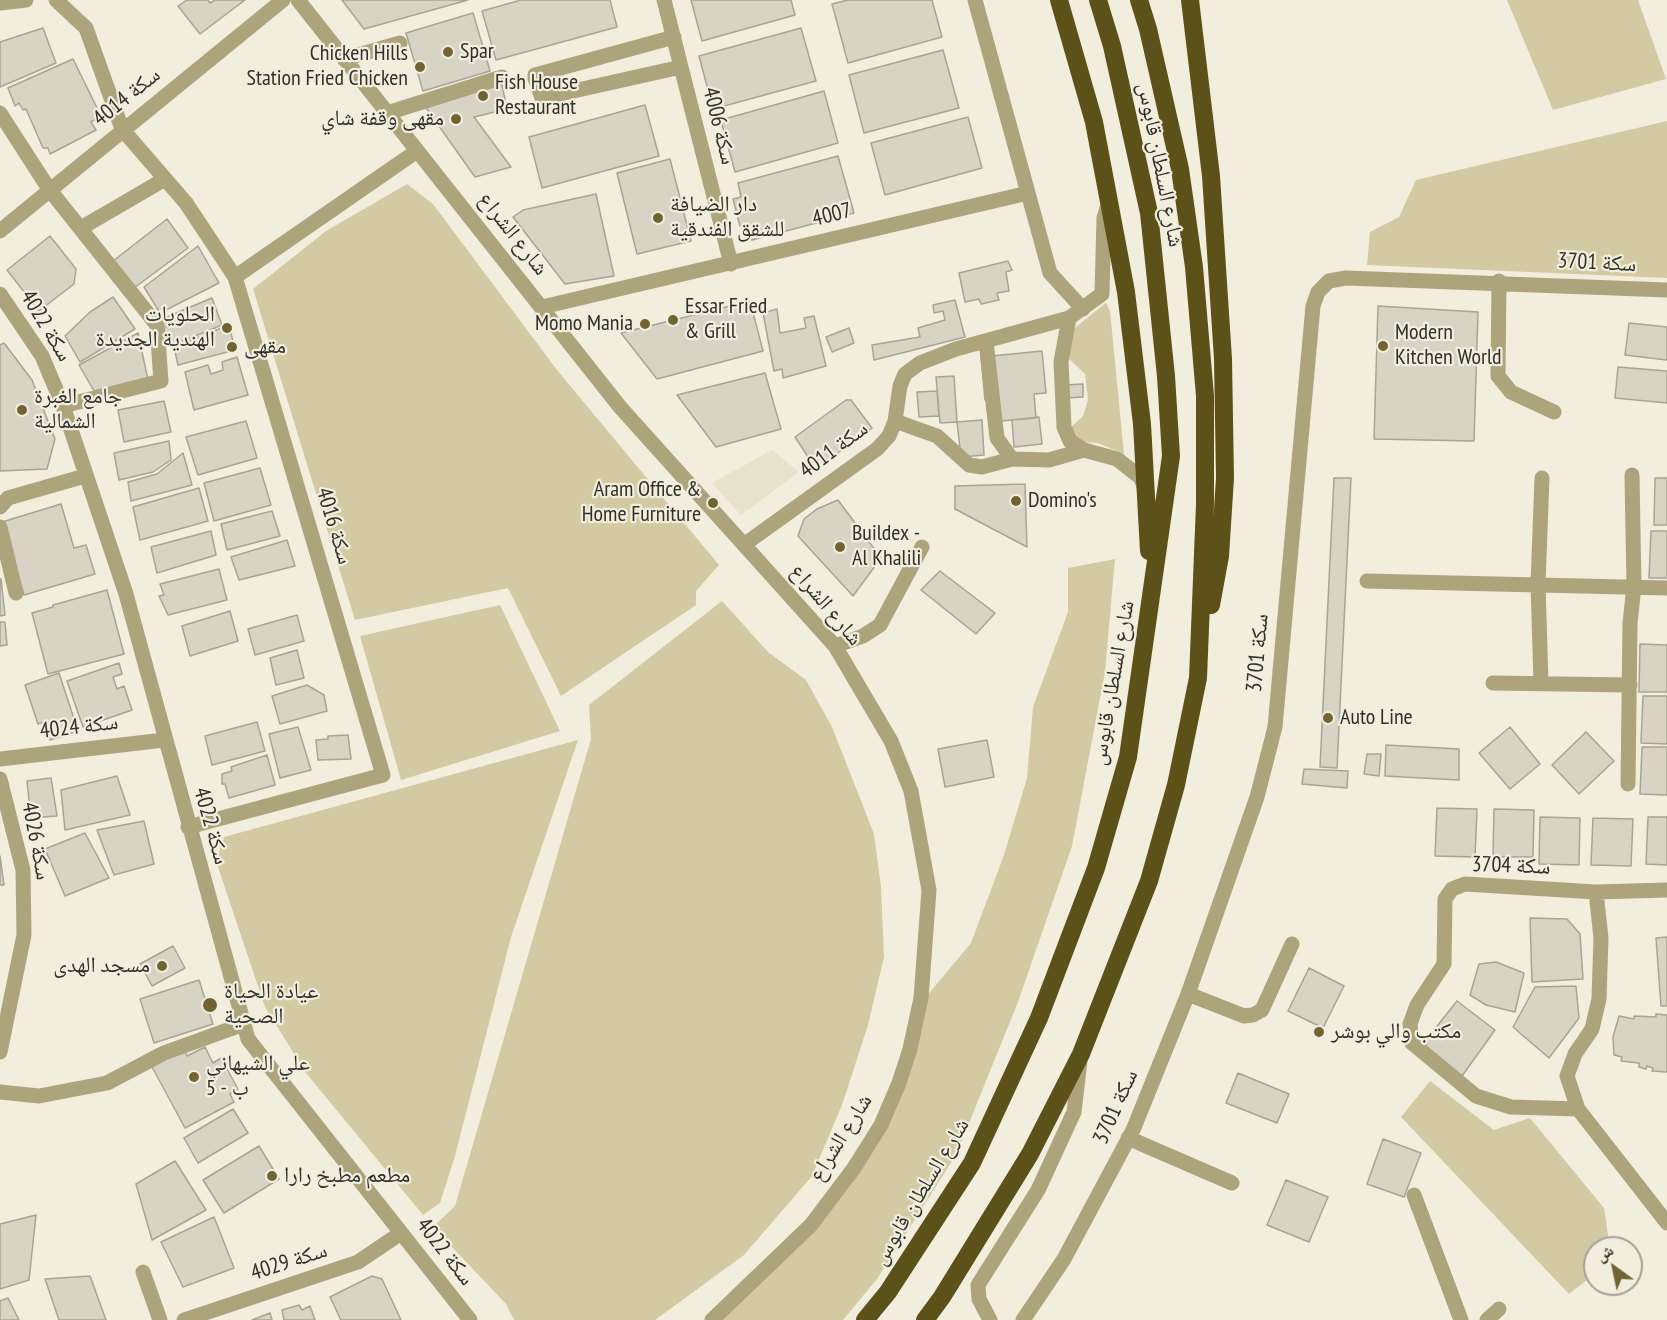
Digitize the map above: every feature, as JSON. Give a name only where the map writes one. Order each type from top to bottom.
[{"type":"highway","points":[[1059,0],[1094,122],[1126,292],[1150,536],[1145,651]]},
{"type":"highway","name":"شارع السلطان قابوس","points":[[865,1320],[888,1292],[972,1163],[1039,1018],[1096,868],[1128,757],[1145,651],[1171,456],[1166,376],[1149,213],[1112,46],[1098,0]]},
{"type":"highway","name":"شارع السلطان قابوس","points":[[925,1320],[942,1297],[1030,1154],[1081,1054],[1149,881],[1176,785],[1198,678],[1205,504],[1205,396],[1200,337],[1180,169],[1148,28],[1139,0]]},
{"type":"highway","points":[[1190,0],[1211,176],[1223,359],[1226,478],[1220,556],[1198,678]]},
{"type":"street","points":[[0,3],[26,0]]},
{"type":"street","points":[[56,0],[86,28],[122,129]]},
{"type":"street","name":"سكة 4014","points":[[0,231],[122,129],[283,0]]},
{"type":"street","name":"شارع الشراع","points":[[298,0],[620,407],[835,646],[891,741],[911,791],[929,890],[921,998],[910,1049],[899,1083],[881,1125],[854,1168],[811,1225],[712,1320]]},
{"type":"street","name":"سكة 4006","points":[[664,0],[731,264]]},
{"type":"street","points":[[975,0],[1050,273],[1083,309]]},
{"type":"street","points":[[674,37],[535,75],[535,78],[542,99],[681,67]]},
{"type":"street","points":[[344,59],[400,43]]},
{"type":"street","points":[[387,113],[502,77]]},
{"type":"street","points":[[0,113],[49,189],[157,325],[163,378],[161,381],[63,406]]},
{"type":"street","name":"سكة 4016","points":[[122,129],[186,203],[235,277],[383,775],[188,827]]},
{"type":"street","points":[[235,277],[417,151]]},
{"type":"street","points":[[81,228],[165,179]]},
{"type":"street","name":"4007","points":[[542,307],[1028,193]]},
{"type":"street","name":"سكة 4011","points":[[745,544],[877,449],[889,436],[895,421],[900,386],[905,374],[920,363],[986,341],[1069,318],[1102,294],[1104,218],[1110,199]]},
{"type":"street","name":"سكة 3701","points":[[1023,1320],[1064,1259],[1128,1138],[1188,994],[1257,797],[1275,727],[1311,318],[1318,292],[1329,281],[1346,278],[1498,281],[1667,290]]},
{"type":"street","points":[[1498,281],[1498,376],[1511,392],[1554,412]]},
{"type":"street","name":"سكة 4022","points":[[0,294],[42,356],[63,406],[126,594],[164,740],[248,1039],[470,1320]]},
{"type":"street","points":[[1069,318],[1061,362],[1064,427],[1070,441],[1084,450],[1117,459],[1140,477],[1147,492]]},
{"type":"street","points":[[986,341],[997,438],[1012,459]]},
{"type":"street","points":[[895,421],[937,436],[969,465],[982,467],[1012,459],[1049,460],[1084,450]]},
{"type":"street","points":[[1628,784],[1634,586],[1632,475]]},
{"type":"street","points":[[0,507],[8,498],[85,476]]},
{"type":"street","points":[[1541,683],[1538,584],[1542,478]]},
{"type":"street","points":[[0,527],[16,593]]},
{"type":"street","points":[[835,646],[863,636],[880,625],[922,547]]},
{"type":"street","points":[[1366,581],[1667,588]]},
{"type":"street","points":[[1493,683],[1630,685]]},
{"type":"street","name":"سكة 4024","points":[[0,759],[164,740]]},
{"type":"street","name":"سكة 4026","points":[[0,779],[23,870],[24,935],[0,1052]]},
{"type":"street","name":"سكة 3704","points":[[1578,1109],[1511,1107],[1476,1096],[1412,1043],[1410,1024],[1417,1005],[1444,964],[1445,899],[1452,889],[1465,884],[1596,892],[1667,891]]},
{"type":"street","points":[[1596,892],[1601,938],[1599,999],[1592,1029],[1575,1054],[1567,1076],[1578,1109],[1667,1223]]},
{"type":"street","points":[[1188,994],[1244,1016],[1253,1015],[1262,1010],[1292,944]]},
{"type":"street","points":[[0,1092],[39,1096],[107,1083],[165,1053],[244,1023]]},
{"type":"street","points":[[990,1320],[979,1299],[978,1285],[1038,1190],[1074,1112],[1081,1054]]},
{"type":"street","points":[[1128,1138],[1232,1183]]},
{"type":"street","points":[[1414,1195],[1461,1320]]},
{"type":"street","name":"سكة 4029","points":[[184,1320],[358,1262],[401,1233]]},
{"type":"street","points":[[143,1272],[160,1320]]},
{"type":"street","points":[[1487,1320],[1499,1309]]},
{"type":"shaded area","points":[[1507,0],[1638,0],[1666,79],[1553,110]]},
{"type":"shaded area","points":[[1667,121],[1667,278],[1367,265],[1370,232],[1399,217],[1416,180]]},
{"type":"shaded area","points":[[407,184],[433,204],[557,370],[719,565],[696,591],[696,605],[561,696],[508,588],[355,620],[253,289],[326,231]]},
{"type":"shaded area","points":[[1106,303],[1110,311],[1124,454],[1098,443],[1079,442],[1069,429],[1083,416],[1088,400],[1085,374],[1067,357],[1072,330]]},
{"type":"shaded area","points":[[772,450],[799,472],[741,515],[712,483]]},
{"type":"shaded area","points":[[1115,559],[1105,672],[1072,846],[1018,1002],[956,1155],[877,1279],[843,1320],[720,1320],[816,1229],[858,1171],[926,997],[971,943],[1004,855],[1027,778],[1033,707],[1068,612],[1068,568]]},
{"type":"shaded area","points":[[722,601],[768,652],[806,680],[832,727],[874,834],[881,887],[884,957],[868,1025],[842,1105],[812,1176],[744,1255],[655,1320],[514,1320],[506,1304],[433,1227],[455,1206],[591,739],[589,705]]},
{"type":"shaded area","points":[[500,605],[560,731],[401,780],[360,636]]},
{"type":"shaded area","points":[[578,740],[511,937],[455,1156],[440,1203],[423,1215],[306,1073],[265,1007],[216,861],[224,837]]},
{"type":"shaded area","points":[[1430,1081],[1494,1130],[1530,1118],[1604,1208],[1608,1236],[1583,1236],[1583,1283],[1569,1294],[1401,1117]]},
{"type":"building","points":[[187,0],[208,0],[210,3],[215,0],[245,0],[200,34],[178,6]]},
{"type":"building","points":[[342,0],[468,0],[364,29]]},
{"type":"building","points":[[521,0],[610,0],[617,27],[496,60],[482,11]]},
{"type":"building","points":[[691,0],[791,0],[795,15],[702,41]]},
{"type":"building","points":[[848,0],[932,0],[942,37],[848,63],[832,4]]},
{"type":"building","name":"Spar","points":[[473,13],[490,71],[423,91],[406,33]]},
{"type":"building","points":[[43,28],[56,63],[0,87],[0,42]]},
{"type":"building","points":[[801,28],[816,81],[713,109],[699,56]]},
{"type":"building","points":[[943,50],[959,108],[864,133],[849,75]]},
{"type":"building","points":[[73,59],[101,116],[91,122],[96,130],[50,154],[48,148],[43,148],[26,109],[23,110],[19,103],[15,106],[8,88]]},
{"type":"building","points":[[502,85],[507,109],[474,117],[511,167],[475,177],[424,105]]},
{"type":"building","points":[[824,91],[838,143],[735,172],[721,120]]},
{"type":"building","points":[[645,105],[659,156],[542,188],[529,137]]},
{"type":"building","points":[[968,117],[982,168],[885,195],[871,143]]},
{"type":"building","points":[[838,156],[854,213],[752,240],[748,224],[740,226],[733,199],[741,197],[738,183]]},
{"type":"building","points":[[670,159],[691,241],[637,254],[617,173]]},
{"type":"building","points":[[596,194],[614,276],[565,284],[513,217],[523,210]]},
{"type":"building","points":[[167,219],[188,248],[134,288],[113,261]]},
{"type":"building","points":[[50,236],[76,269],[74,284],[39,311],[7,270]]},
{"type":"building","points":[[198,246],[219,283],[160,313],[144,287]]},
{"type":"building","points":[[1008,261],[1012,270],[1006,272],[1009,291],[997,293],[999,300],[981,304],[979,299],[965,302],[959,273]]},
{"type":"building","points":[[113,297],[135,329],[80,362],[65,336],[90,312]]},
{"type":"building","points":[[212,298],[222,325],[171,346],[163,328],[167,326],[164,318]]},
{"type":"building","points":[[955,300],[965,337],[874,360],[872,345],[920,337],[918,328],[945,320],[943,311],[934,313],[933,305]]},
{"type":"building","points":[[750,301],[763,351],[657,379],[621,333]]},
{"type":"building","points":[[1378,306],[1478,312],[1474,441],[1374,439]]},
{"type":"building","points":[[777,309],[780,333],[806,328],[804,318],[814,316],[826,366],[783,378],[782,369],[774,371],[763,313]]},
{"type":"building","points":[[1629,323],[1667,327],[1667,360],[1625,355]]},
{"type":"building","points":[[229,325],[235,350],[178,365],[174,347]]},
{"type":"building","points":[[849,328],[854,343],[832,352],[826,337]]},
{"type":"building","points":[[138,333],[148,380],[94,391],[79,365]]},
{"type":"building","name":"جامع الغبرة الشمالية","points":[[4,343],[32,380],[55,439],[47,469],[0,471],[0,345]]},
{"type":"building","points":[[1042,351],[1046,393],[1034,394],[1036,418],[1000,421],[998,398],[985,400],[981,357]]},
{"type":"building","points":[[237,357],[248,395],[194,410],[185,372],[208,365],[211,374],[223,370],[222,362]]},
{"type":"building","points":[[1618,367],[1667,371],[1667,403],[1615,398]]},
{"type":"building","points":[[765,373],[781,429],[716,447],[677,395]]},
{"type":"building","points":[[954,376],[957,422],[940,423],[936,377]]},
{"type":"building","points":[[1083,384],[1083,397],[1067,398],[1066,385]]},
{"type":"building","points":[[937,391],[939,416],[919,417],[917,392]]},
{"type":"building","points":[[846,400],[851,400],[872,428],[816,469],[795,437]]},
{"type":"building","points":[[164,401],[171,432],[124,442],[118,410]]},
{"type":"building","points":[[1039,417],[1042,444],[1014,447],[1012,420]]},
{"type":"building","points":[[982,420],[984,455],[961,457],[957,422]]},
{"type":"building","points":[[246,421],[257,458],[198,475],[186,437]]},
{"type":"building","points":[[169,441],[171,460],[153,472],[119,480],[114,453]]},
{"type":"building","points":[[183,453],[192,485],[131,501],[128,482],[157,474]]},
{"type":"building","points":[[260,468],[271,505],[214,521],[204,483]]},
{"type":"building","points":[[1334,478],[1351,478],[1337,768],[1320,767]]},
{"type":"building","points":[[1655,478],[1667,478],[1667,525],[1654,525]]},
{"type":"building","points":[[1025,484],[1027,547],[955,509],[955,486]]},
{"type":"building","points":[[199,488],[208,521],[140,540],[133,507]]},
{"type":"building","name":"Buildex - Al Khalili","points":[[838,500],[881,558],[853,596],[798,536],[804,519],[817,509]]},
{"type":"building","points":[[61,504],[74,548],[86,545],[95,574],[24,595],[2,522]]},
{"type":"building","points":[[272,511],[280,536],[227,550],[221,524]]},
{"type":"building","points":[[211,531],[216,555],[157,573],[151,547]]},
{"type":"building","points":[[1651,531],[1667,531],[1667,578],[1649,578]]},
{"type":"building","points":[[287,540],[295,566],[239,580],[231,557]]},
{"type":"building","points":[[219,569],[227,600],[168,615],[159,596],[164,595],[160,584]]},
{"type":"building","points":[[940,571],[995,613],[976,634],[921,590]]},
{"type":"building","points":[[0,579],[5,615],[0,616]]},
{"type":"building","points":[[107,590],[124,654],[48,674],[32,613]]},
{"type":"building","points":[[230,611],[238,641],[190,656],[182,626]]},
{"type":"building","points":[[297,615],[304,641],[255,655],[248,629]]},
{"type":"building","points":[[0,622],[5,622],[7,645],[0,646]]},
{"type":"building","points":[[1640,644],[1667,645],[1667,692],[1639,692]]},
{"type":"building","points":[[297,650],[304,678],[276,685],[270,658]]},
{"type":"building","points":[[119,663],[122,674],[113,677],[117,689],[124,686],[132,710],[83,727],[67,681]]},
{"type":"building","points":[[59,673],[78,731],[50,740],[44,722],[38,724],[25,685]]},
{"type":"building","points":[[307,685],[324,695],[327,711],[280,724],[272,696]]},
{"type":"building","points":[[1643,696],[1667,696],[1667,744],[1641,743]]},
{"type":"building","points":[[257,722],[265,751],[212,765],[205,736]]},
{"type":"building","points":[[298,727],[311,770],[280,778],[269,734]]},
{"type":"building","points":[[1510,727],[1540,764],[1510,789],[1479,753]]},
{"type":"building","points":[[1586,732],[1614,761],[1579,794],[1552,765]]},
{"type":"building","points":[[348,735],[351,759],[318,760],[316,740],[328,739],[328,736]]},
{"type":"building","points":[[987,740],[994,777],[945,787],[938,749]]},
{"type":"building","points":[[1386,745],[1459,749],[1459,780],[1385,776]]},
{"type":"building","points":[[1642,747],[1667,747],[1667,795],[1640,794]]},
{"type":"building","points":[[1367,754],[1381,754],[1379,776],[1364,774]]},
{"type":"building","points":[[267,755],[275,785],[229,798],[225,784],[222,784],[222,774],[232,771],[231,767]]},
{"type":"building","points":[[1304,769],[1348,771],[1347,788],[1302,784]]},
{"type":"building","points":[[117,776],[130,815],[65,830],[61,790]]},
{"type":"building","points":[[51,778],[57,816],[31,818],[27,781]]},
{"type":"building","points":[[1437,808],[1477,809],[1475,857],[1435,856]]},
{"type":"building","points":[[1494,809],[1534,810],[1533,857],[1493,857]]},
{"type":"building","points":[[1540,817],[1580,818],[1579,865],[1539,864]]},
{"type":"building","points":[[1648,817],[1667,817],[1667,865],[1646,864]]},
{"type":"building","points":[[1593,818],[1633,819],[1631,866],[1591,865]]},
{"type":"building","points":[[144,821],[154,864],[114,875],[97,830]]},
{"type":"building","points":[[85,833],[109,878],[65,896],[45,849]]},
{"type":"building","points":[[0,856],[4,885],[0,885]]},
{"type":"building","points":[[1530,918],[1567,919],[1580,934],[1583,979],[1532,982]]},
{"type":"building","points":[[1667,937],[1667,1006],[1661,1006],[1656,938]]},
{"type":"building","name":"مسجد الهدى","points":[[173,946],[185,968],[152,986],[140,964]]},
{"type":"building","points":[[1496,962],[1524,973],[1515,1012],[1486,1005],[1470,995],[1479,964]]},
{"type":"building","points":[[1309,968],[1344,986],[1323,1028],[1288,1011]]},
{"type":"building","points":[[199,980],[213,1024],[154,1043],[140,999]]},
{"type":"building","points":[[1576,986],[1579,1018],[1549,1058],[1513,1027],[1535,987]]},
{"type":"building","points":[[1457,1001],[1495,1030],[1462,1076],[1426,1047],[1426,1040]]},
{"type":"building","points":[[1656,1014],[1667,1015],[1667,1072],[1652,1071],[1653,1068],[1647,1066],[1646,1069],[1639,1067],[1639,1063],[1621,1061],[1622,1057],[1614,1055],[1613,1037],[1619,1016],[1634,1019],[1634,1016],[1656,1017]]},
{"type":"building","name":"علي الشيهاني ب - 5","points":[[183,1047],[187,1056],[205,1047],[213,1063],[221,1058],[238,1089],[230,1094],[234,1102],[185,1128],[151,1065]]},
{"type":"building","points":[[1238,1073],[1289,1094],[1277,1123],[1226,1103]]},
{"type":"building","points":[[233,1109],[248,1133],[198,1163],[184,1138]]},
{"type":"building","points":[[1383,1139],[1421,1153],[1404,1197],[1367,1184]]},
{"type":"building","points":[[259,1146],[279,1179],[224,1213],[203,1180]]},
{"type":"building","points":[[175,1161],[206,1210],[152,1240],[136,1184]]},
{"type":"building","points":[[1286,1180],[1328,1197],[1309,1242],[1267,1225]]},
{"type":"building","points":[[36,1215],[29,1280],[0,1289],[0,1224]]},
{"type":"building","points":[[214,1217],[234,1268],[183,1287],[161,1242]]},
{"type":"building","points":[[90,1276],[106,1320],[59,1320],[45,1279]]},
{"type":"building","points":[[372,1276],[382,1279],[401,1320],[341,1320],[330,1297]]},
{"type":"building","points":[[8,1298],[19,1320],[0,1320],[0,1301]]},
{"type":"building","points":[[299,1305],[302,1310],[310,1306],[315,1320],[284,1320],[282,1310]]},
{"type":"building","points":[[270,1313],[272,1320],[252,1320]]},
{"type":"place","name":"Spar","points":[[448,52]]},
{"type":"place","name":"Chicken Hills Station Fried Chicken","points":[[420,67]]},
{"type":"place","name":"Fish House Restaurant","points":[[483,96]]},
{"type":"place","name":"مقهى وقفة شاي","points":[[456,119]]},
{"type":"place","name":"دار الضيافة للشقق الفندقية","points":[[658,218]]},
{"type":"place","name":"Essar Fried & Grill","points":[[673,320]]},
{"type":"place","name":"Momo Mania","points":[[645,324]]},
{"type":"place","name":"الحلويات الهندية الجديدة","points":[[227,328]]},
{"type":"place","name":"Modern Kitchen World","points":[[1383,346]]},
{"type":"place","name":"مقهى","points":[[232,347]]},
{"type":"place","name":"جامع الغبرة الشمالية","points":[[22,410]]},
{"type":"place","name":"Domino's","points":[[1016,501]]},
{"type":"place","name":"Aram Office & Home Furniture","points":[[713,503]]},
{"type":"place","name":"Buildex - Al Khalili","points":[[840,547]]},
{"type":"place","name":"Auto Line","points":[[1328,718]]},
{"type":"place","name":"مسجد الهدى","points":[[162,966]]},
{"type":"place","name":"عيادة الحياة الصحية","points":[[210,1005]]},
{"type":"place","name":"مكتب والي بوشر","points":[[1319,1032]]},
{"type":"place","name":"علي الشيهاني ب - 5","points":[[194,1077]]},
{"type":"place","name":"مطعم مطبخ رارا","points":[[272,1176]]}]
